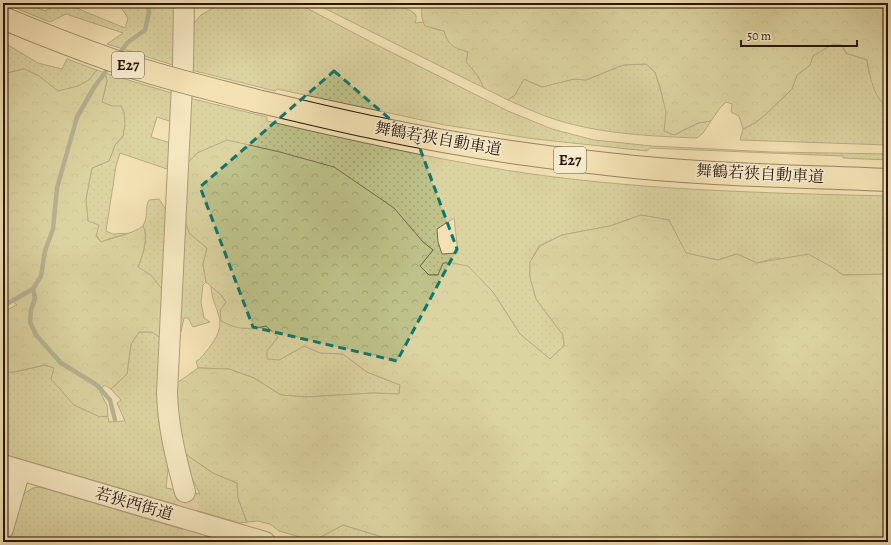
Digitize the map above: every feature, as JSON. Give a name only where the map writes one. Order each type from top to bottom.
[{"type":"highway","name":"舞鶴若狭自動車道","points":[[3,18],[88,52],[199,86],[257,101],[376,128],[454,143],[608,164],[684,170],[888,180]]},
{"type":"street","points":[[184,3],[183,64],[167,411],[171,439],[185,492]]},
{"type":"street","points":[[3,529],[11,468]]},
{"type":"street","name":"若狭西街道","points":[[11,468],[265,542]]},
{"type":"highlighted area","points":[[334,71],[418,143],[457,249],[397,361],[253,327],[200,187]]},
{"type":"green space","points":[[3,3],[26,3],[45,11],[52,7],[55,3],[64,3],[125,28],[128,18],[118,3],[177,3],[176,66],[107,44],[123,33],[66,14],[50,22]]},
{"type":"green space","points":[[222,3],[297,3],[508,111],[552,129],[594,140],[652,146],[772,152],[888,154],[888,160],[843,158],[843,156],[650,148],[647,151],[535,139],[445,125],[277,89],[275,91],[191,70],[190,28],[201,15]]},
{"type":"green space","points":[[314,3],[383,4],[397,6],[408,10],[416,15],[415,23],[423,22],[430,27],[444,31],[447,39],[468,52],[467,62],[478,76],[484,88]]},
{"type":"green space","points":[[413,3],[888,3],[888,107],[879,98],[873,86],[867,60],[846,53],[842,45],[833,44],[813,56],[810,65],[797,75],[792,89],[765,115],[755,123],[743,129],[739,116],[731,112],[732,104],[726,102],[711,121],[698,123],[674,135],[664,131],[666,112],[660,87],[655,72],[646,64],[623,65],[586,80],[574,79],[542,87],[524,79],[515,95],[508,100],[484,88],[478,76],[466,62],[468,52],[452,46],[444,31],[425,26],[422,17],[422,8]]},
{"type":"green space","points":[[3,42],[38,63],[62,69],[67,59],[97,70],[89,80],[78,86],[58,92],[39,76],[24,69],[3,74]]},
{"type":"green space","points":[[833,44],[842,45],[846,53],[867,60],[869,73],[886,107],[888,107],[888,145],[740,140],[743,129],[755,123],[765,115],[792,89],[797,75],[810,65],[813,56]]},
{"type":"green space","points":[[646,64],[655,72],[674,135],[698,123],[711,121],[703,133],[697,138],[643,135],[574,125],[532,111],[508,100],[515,95],[524,79],[542,87],[574,79],[586,80],[623,65]]},
{"type":"green space","points":[[24,69],[39,76],[58,91],[78,86],[89,80],[97,70],[105,73],[107,81],[102,102],[112,106],[121,106],[124,112],[125,124],[123,136],[115,145],[109,161],[92,168],[86,199],[88,221],[99,225],[96,236],[101,242],[128,234],[143,226],[145,230],[145,241],[138,267],[151,275],[165,293],[162,339],[152,332],[139,332],[131,344],[127,374],[111,389],[104,385],[100,392],[107,405],[108,416],[100,417],[74,405],[51,379],[54,368],[45,365],[14,372],[3,372],[3,312],[17,305],[10,300],[3,303],[3,74]]},
{"type":"green space","points":[[105,73],[175,94],[173,119],[169,121],[157,117],[151,137],[171,143],[170,170],[120,153],[116,166],[106,231],[113,234],[133,233],[114,237],[101,242],[88,222],[86,199],[92,168],[109,161],[115,145],[123,136],[112,106],[102,102],[107,81]]},
{"type":"green space","points":[[189,98],[267,117],[267,121],[415,154],[552,177],[696,189],[888,196],[888,274],[843,275],[830,266],[776,258],[757,263],[737,254],[718,260],[685,253],[669,220],[641,215],[610,226],[562,235],[539,246],[530,262],[530,277],[536,299],[563,335],[564,346],[550,359],[520,334],[493,292],[438,275],[429,275],[420,266],[433,250],[423,242],[185,166]],"holes":[[[454,218],[458,253],[442,254],[438,242],[437,229]]]},
{"type":"green space","points":[[227,140],[280,152],[334,167],[394,208],[423,242],[433,250],[420,266],[429,275],[438,275],[443,263],[468,266],[493,292],[520,334],[550,359],[564,346],[563,335],[536,299],[530,277],[530,262],[540,246],[562,235],[610,226],[641,215],[669,220],[686,253],[718,260],[737,254],[757,263],[808,254],[843,275],[888,274],[888,542],[392,542],[379,536],[343,525],[313,541],[279,531],[270,524],[258,521],[247,522],[238,498],[237,483],[213,473],[184,453],[178,411],[177,383],[198,368],[229,369],[254,378],[281,395],[306,397],[373,393],[399,394],[400,385],[367,372],[343,354],[320,353],[304,346],[279,360],[267,359],[267,351],[278,337],[266,326],[238,328],[221,321],[220,311],[226,302],[221,295],[206,282],[203,264],[207,248],[189,233],[184,217],[185,166],[197,153]]},
{"type":"green space","points":[[159,199],[168,213],[165,293],[138,268],[146,241],[143,226],[146,219],[147,206],[149,200]]},
{"type":"green space","points":[[184,217],[189,233],[207,248],[203,264],[206,282],[203,285],[201,302],[204,318],[210,322],[193,327],[188,318],[184,318],[181,332],[178,335]]},
{"type":"green space","points":[[211,286],[226,302],[220,311],[253,329],[266,326],[278,337],[267,351],[279,360],[304,346],[320,353],[343,354],[367,372],[400,385],[399,394],[373,393],[306,397],[281,395],[254,378],[229,369],[198,368],[196,361],[200,359],[216,338],[220,326],[220,320]]},
{"type":"green space","points":[[139,332],[152,332],[162,339],[158,414],[159,425],[169,460],[166,488],[200,494],[190,474],[184,453],[213,473],[237,483],[238,498],[247,522],[240,523],[3,454],[3,372],[14,372],[45,365],[54,368],[66,394],[79,407],[87,411],[108,416],[109,422],[125,421],[117,403],[121,400],[111,389],[127,374],[131,344]]},
{"type":"green space","points":[[40,487],[225,542],[7,542],[20,496],[33,488]]},
{"type":"green space","points":[[343,525],[379,536],[392,542],[313,541]]},
{"type":"waterway","points":[[117,57],[127,43],[145,30],[149,12],[148,3]]},
{"type":"waterway","points":[[3,306],[33,289],[41,276],[45,251],[53,229],[57,188],[77,117],[95,86],[110,66]]},
{"type":"waterway","points":[[33,289],[35,298],[31,310],[30,322],[36,335],[61,363],[97,385],[110,400],[115,420]]},
{"type":"tunnel","points":[[185,492],[196,542]]}]
